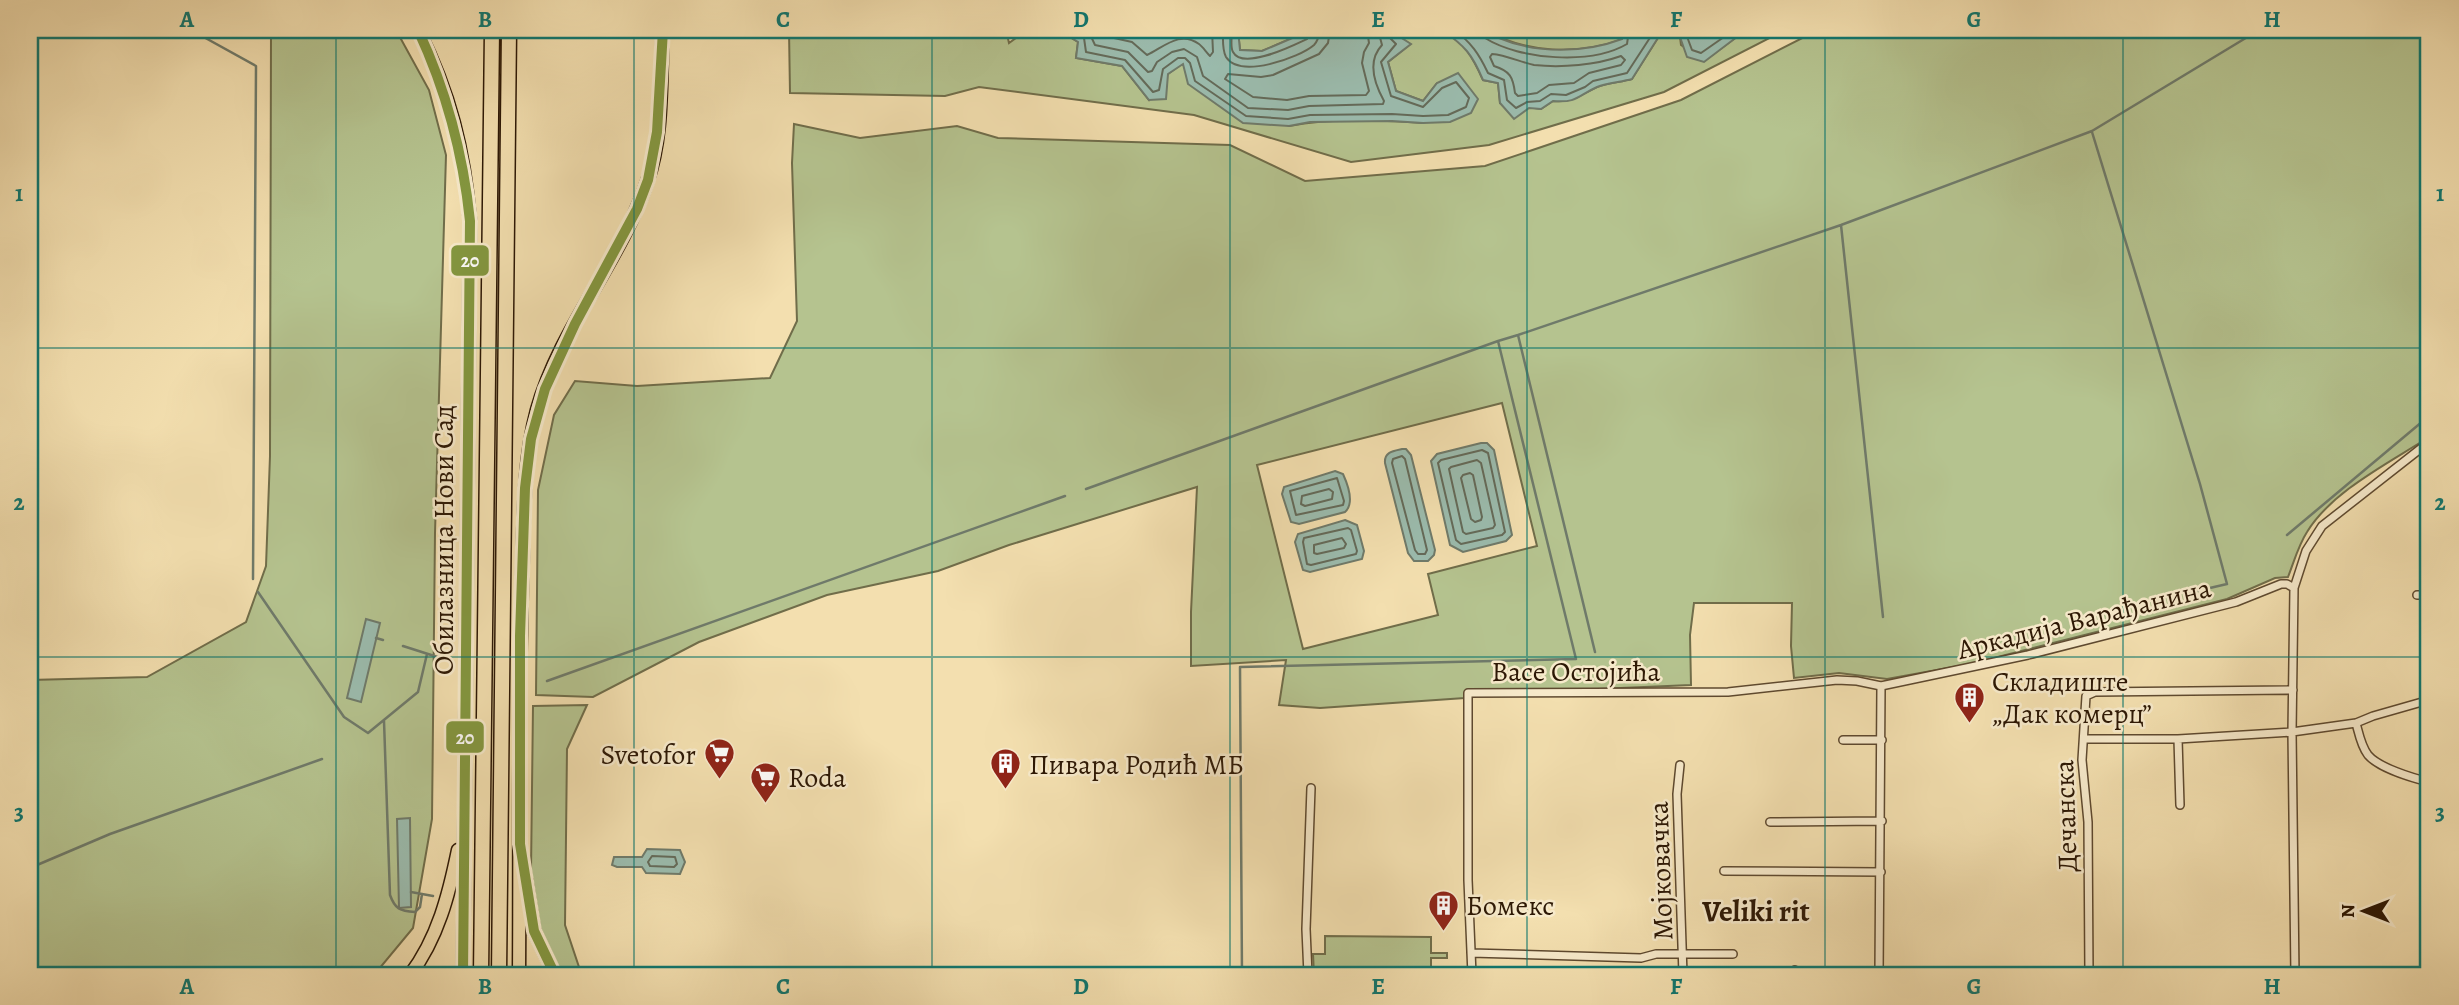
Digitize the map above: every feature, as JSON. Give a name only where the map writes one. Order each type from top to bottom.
[{"type":"highway","points":[[481,975],[492,30]]},
{"type":"highway","points":[[499,975],[509,30]]},
{"type":"main road","name":"Обилазница Нови Сад","points":[[418,30],[437,67],[454,119],[470,221],[463,975]]},
{"type":"main road","points":[[519,975],[520,636],[525,488],[531,439],[537,409],[558,358],[625,233],[648,180],[657,132],[663,30]]},
{"type":"main road","points":[[410,975],[430,942],[441,916],[450,889],[465,821]]},
{"type":"main road","points":[[520,844],[534,930],[555,975]]},
{"type":"street","points":[[2295,975],[2292,732],[2294,588],[2306,551],[2328,520],[2429,442]]},
{"type":"street","name":"Аркадија Варађанина","points":[[1881,687],[2028,655],[2236,601],[2281,584],[2294,588]]},
{"type":"street","points":[[2417,595],[2429,594]]},
{"type":"street","name":"Васе Остојића","points":[[1472,975],[1468,880],[1468,693],[1728,692],[1837,680],[1857,681],[1881,687]]},
{"type":"street","points":[[1880,975],[1881,687]]},
{"type":"street","name":"Дечанска","points":[[2089,975],[2088,822],[2082,760],[2086,696],[2091,692],[2293,691]]},
{"type":"street","points":[[2084,739],[2178,739],[2292,732],[2356,723],[2429,700]]},
{"type":"street","points":[[2356,723],[2369,756],[2400,773],[2429,782]]},
{"type":"street","points":[[2178,739],[2180,805]]},
{"type":"street","points":[[1843,740],[1882,740]]},
{"type":"street","name":"Мојковачка","points":[[1680,765],[1677,794],[1683,975]]},
{"type":"street","points":[[1308,975],[1306,929],[1311,788]]},
{"type":"street","points":[[1770,822],[1882,821]]},
{"type":"street","points":[[1724,871],[1881,872]]},
{"type":"street","points":[[1471,953],[1641,958],[1656,954],[1733,954]]},
{"type":"green space","points":[[1429,28],[1448,33],[1467,50],[1483,80],[1498,83],[1500,103],[1541,109],[1553,101],[1571,100],[1601,86],[1632,79],[1661,33],[1680,37],[1681,45],[1704,61],[1746,30],[1785,30],[1664,92],[1489,145],[1351,162],[1194,115],[979,87],[945,96],[790,93],[789,30],[1006,30],[1009,43],[1027,30],[1060,31],[1078,42],[1076,58],[1122,66],[1149,100],[1168,74],[1183,63],[1289,126],[1339,121],[1423,123],[1437,83],[1423,101],[1396,91],[1388,62],[1410,44],[1389,30]]},
{"type":"green space","points":[[271,30],[396,30],[429,90],[446,155],[435,533],[432,819],[413,928],[374,975],[30,975],[30,680],[147,677],[246,622],[266,566],[270,456]]},
{"type":"green space","points":[[1238,30],[1311,30],[1262,51],[1240,50]]},
{"type":"green space","points":[[1484,30],[1622,30],[1623,39],[1588,48],[1552,50],[1517,44]]},
{"type":"green space","points":[[1818,30],[2429,30],[2429,437],[2362,479],[2331,504],[2304,537],[2288,577],[2275,578],[2227,599],[1970,664],[1887,679],[1839,673],[1794,678],[1791,646],[1792,603],[1694,603],[1690,635],[1691,685],[1597,689],[1490,689],[1465,698],[1320,708],[1279,705],[1286,660],[1191,666],[1197,487],[1009,545],[938,571],[827,595],[699,642],[593,697],[536,695],[538,490],[554,415],[575,381],[637,386],[770,378],[797,321],[792,163],[794,124],[860,138],[957,126],[998,138],[1230,145],[1305,181],[1485,166],[1681,100]],"holes":[[[1502,403],[1537,546],[1428,574],[1438,615],[1303,649],[1257,465]]]},
{"type":"green space","points":[[587,705],[567,749],[565,925],[581,973],[602,975],[565,975],[555,962],[539,926],[531,871],[533,706]]},
{"type":"green space","points":[[1325,936],[1431,937],[1431,953],[1447,953],[1447,958],[1431,958],[1431,969],[1467,971],[1467,975],[1314,975],[1313,954],[1325,954]]},
{"type":"water","points":[[1480,29],[1529,47],[1561,50],[1608,44],[1622,39],[1622,30],[1746,30],[1704,62],[1687,57],[1680,37],[1661,33],[1632,79],[1605,84],[1573,100],[1553,101],[1541,109],[1529,108],[1514,119],[1500,103],[1498,83],[1483,80],[1467,51],[1442,30]]},
{"type":"water","points":[[1052,30],[1238,30],[1240,50],[1262,51],[1311,30],[1389,30],[1411,44],[1388,62],[1396,91],[1423,101],[1437,83],[1458,73],[1478,99],[1471,113],[1450,122],[1310,122],[1289,126],[1243,123],[1188,84],[1183,64],[1168,74],[1166,99],[1149,100],[1122,66],[1076,58],[1078,42],[1060,31]]},
{"type":"water","points":[[1487,443],[1494,450],[1512,535],[1506,541],[1463,552],[1450,545],[1431,461],[1437,454]]},
{"type":"water","points":[[1406,449],[1411,455],[1435,550],[1428,561],[1414,561],[1408,553],[1385,463],[1388,454]]},
{"type":"water","points":[[1335,471],[1343,474],[1348,488],[1350,504],[1345,512],[1299,524],[1291,522],[1282,494],[1284,487]]},
{"type":"water","points":[[1345,520],[1357,525],[1364,551],[1362,559],[1310,572],[1303,570],[1295,542],[1298,534]]},
{"type":"water","points":[[366,619],[380,623],[361,702],[347,698]]},
{"type":"water","points":[[410,818],[411,907],[399,908],[397,819]]},
{"type":"water","points":[[647,849],[680,850],[685,862],[680,874],[646,873],[642,867],[612,865],[614,857],[642,857]]},
{"type":"waterway","points":[[191,30],[256,66],[253,579]]},
{"type":"waterway","points":[[1595,652],[1518,335],[1841,225],[2092,131],[2259,30]]},
{"type":"waterway","points":[[2092,132],[2200,484],[2227,584],[2184,594]]},
{"type":"waterway","points":[[1841,225],[1883,617]]},
{"type":"waterway","points":[[1242,975],[1240,667],[1576,659],[1498,341],[1518,335]]},
{"type":"waterway","points":[[1086,489],[1498,341]]},
{"type":"waterway","points":[[2287,535],[2429,416]]},
{"type":"waterway","points":[[547,681],[1065,496]]},
{"type":"waterway","points":[[258,592],[344,717],[368,733],[418,692],[427,654]]},
{"type":"waterway","points":[[376,638],[383,640]]},
{"type":"waterway","points":[[403,646],[450,661]]},
{"type":"waterway","points":[[384,721],[390,895],[399,908],[415,912],[420,907],[422,894]]},
{"type":"waterway","points":[[30,868],[110,834],[322,759]]},
{"type":"waterway","points":[[411,892],[433,896]]},
{"type":"transit line","name":"20","points":[[418,30],[452,123],[463,171],[470,221],[463,975]]},
{"type":"transit line","name":"20","points":[[555,975],[534,931],[520,844],[520,636],[525,488],[531,439],[545,389],[575,324],[637,209],[648,180],[657,132],[663,30]]},
{"type":"place","name":"Складиште „Дак комерц”","points":[[1969,724]]},
{"type":"place","name":"Svetofor","points":[[719,781]]},
{"type":"place","name":"Пивара Родић МБ","points":[[1006,791]]},
{"type":"place","name":"Roda","points":[[765,804]]},
{"type":"place","name":"Бомекс","points":[[1443,932]]},
{"type":"district","name":"Veliki rit","points":[[1756,911]]}]
